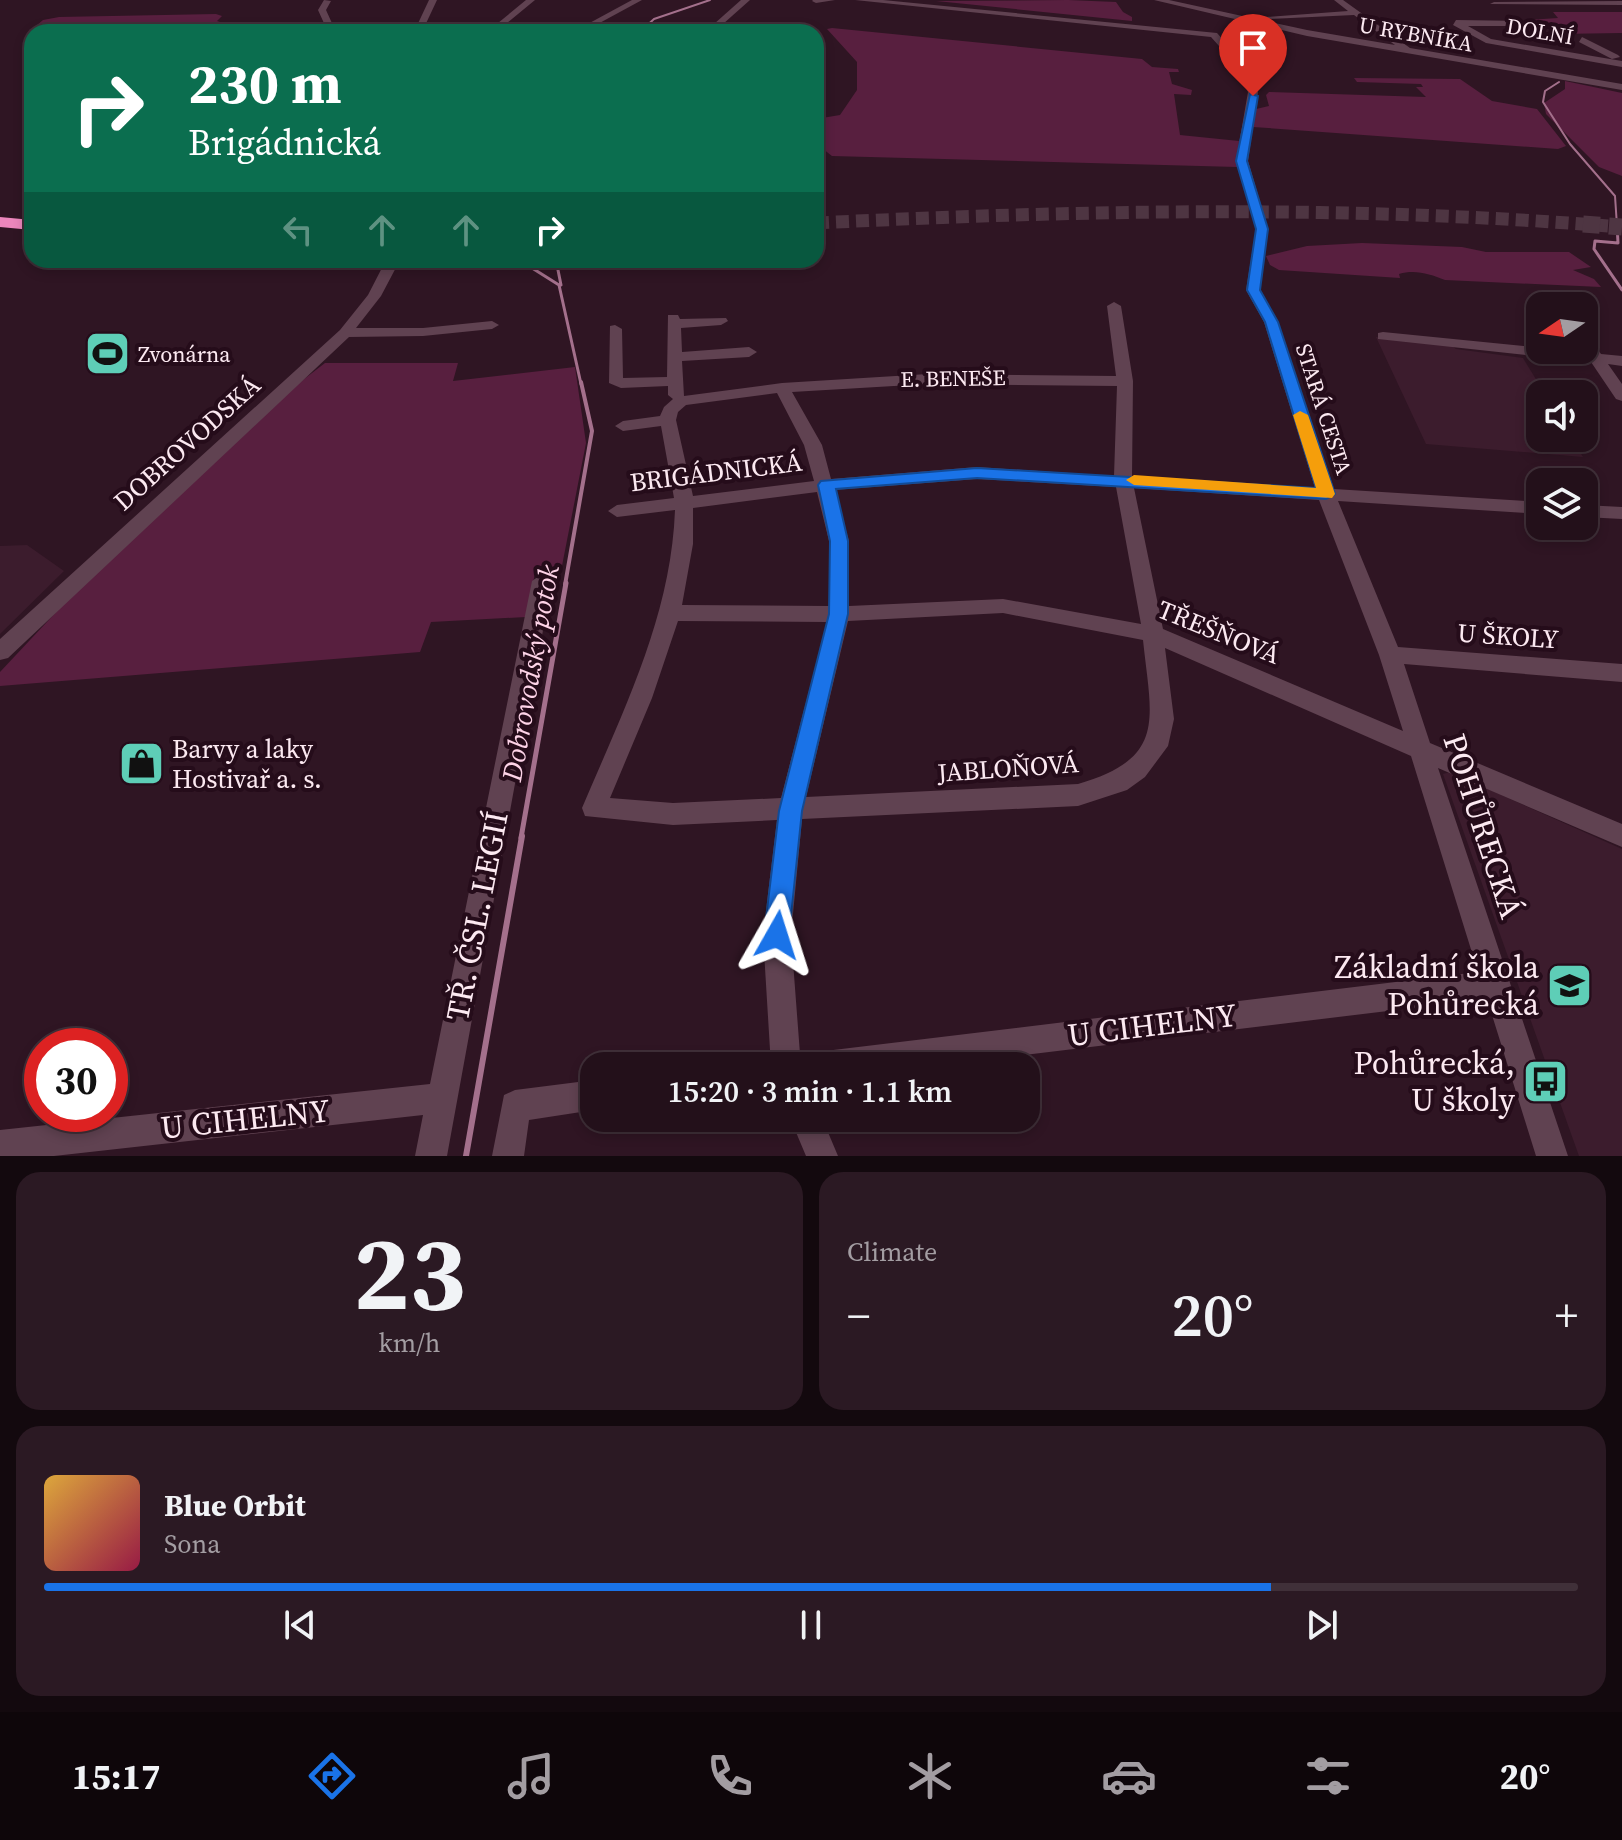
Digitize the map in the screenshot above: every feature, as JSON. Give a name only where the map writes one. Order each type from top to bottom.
[{"type":"highway","points":[[0,222],[24,224]]},
{"type":"highway","points":[[0,230],[24,232]]},
{"type":"street","points":[[328,0],[322,10],[328,24]]},
{"type":"street","points":[[422,24],[433,0]]},
{"type":"street","points":[[501,24],[531,0]]},
{"type":"street","points":[[592,24],[633,0]]},
{"type":"street","points":[[718,24],[746,0]]},
{"type":"street","points":[[859,0],[1214,35],[1216,29],[1250,22],[1354,12],[1365,5]]},
{"type":"street","name":"U RYBNÍKA","points":[[1158,0],[1250,22],[1622,87]]},
{"type":"street","points":[[1338,0],[1408,51]]},
{"type":"street","points":[[1227,2],[1238,10],[1273,18]]},
{"type":"street","points":[[1494,4],[1622,3]]},
{"type":"street","points":[[1222,16],[1238,10]]},
{"type":"street","name":"DOLNÍ","points":[[1529,23],[1452,23],[1489,41],[1622,62]]},
{"type":"street","name":"STARÁ CESTA","points":[[1214,35],[1239,63],[1253,92],[1242,161],[1262,229],[1253,290],[1271,322],[1326,494],[1390,655]]},
{"type":"street","name":"DOLNÍ","points":[[1582,40],[1622,62]]},
{"type":"street","name":"DOBROVODSKÁ","points":[[0,652],[350,333],[389,268]]},
{"type":"street","name":"JABLOŇOVÁ","points":[[670,613],[594,808],[673,814],[790,811],[1078,795],[1118,783],[1144,763],[1160,737],[1163,719],[1153,634],[1123,479],[1125,381],[1114,306]]},
{"type":"street","points":[[670,613],[682,561],[684,503],[673,410],[677,398],[674,321],[721,321]]},
{"type":"street","points":[[350,333],[492,325]]},
{"type":"street","points":[[615,329],[615,380],[621,383],[676,381]]},
{"type":"street","points":[[1383,336],[1526,351]]},
{"type":"street","points":[[675,357],[749,352]]},
{"type":"street","points":[[1598,358],[1622,361]]},
{"type":"street","points":[[1598,361],[1622,396]]},
{"type":"street","name":"E. BENEŠE","points":[[623,426],[673,410],[782,388],[945,378],[1125,381]]},
{"type":"street","points":[[782,388],[813,445],[827,485],[839,541],[839,614],[790,811],[777,935],[785,1052]]},
{"type":"street","name":"BRIGÁDNICKÁ","points":[[617,511],[827,485],[977,473],[1123,479],[1526,507]]},
{"type":"street","points":[[1598,512],[1622,513]]},
{"type":"street","name":"TŘ. ČSL. LEGIÍ","points":[[431,1156],[542,581]]},
{"type":"street","name":"TŘEŠŇOVÁ","points":[[670,613],[839,614],[1003,606],[1153,634],[1622,836]]},
{"type":"street","name":"U ŠKOLY","points":[[1390,655],[1622,673]]},
{"type":"street","name":"POHŮRECKÁ","points":[[1390,655],[1552,1156]]},
{"type":"street","name":"U CIHELNY","points":[[925,1052],[1496,984]]},
{"type":"street","points":[[508,1156],[515,1106],[580,1097]]},
{"type":"street","name":"U CIHELNY","points":[[0,1146],[441,1098]]},
{"type":"street","points":[[812,1132],[822,1156]]},
{"type":"shaded area","points":[[936,1],[1116,2],[1123,12],[1132,17],[1132,21]]},
{"type":"shaded area","points":[[1553,12],[1622,12],[1622,33],[1558,34],[1528,20],[1558,18]]},
{"type":"shaded area","points":[[216,14],[222,16],[217,21],[226,24],[38,24],[59,17]]},
{"type":"shaded area","points":[[827,29],[1142,59],[1152,67],[1178,69],[1179,72],[1169,72],[1172,84],[1192,90],[1191,95],[1174,94],[1180,135],[1239,141],[1237,167],[832,156],[824,149],[824,118],[840,115],[857,90],[857,62]]},
{"type":"shaded area","points":[[1354,78],[1460,79],[1492,101],[1537,109],[1566,146],[1558,149],[1253,127],[1256,109],[1269,106],[1266,95],[1269,92],[1426,97],[1416,87],[1423,87],[1421,84],[1357,82]]},
{"type":"shaded area","points":[[1565,81],[1622,93],[1622,176],[1599,167],[1546,114],[1544,103],[1565,89]]},
{"type":"shaded area","points":[[1362,243],[1462,247],[1486,252],[1569,252],[1591,267],[1573,270],[1594,279],[1601,287],[1445,280],[1417,272],[1399,274],[1400,278],[1279,270],[1270,265],[1266,256],[1307,246]]},
{"type":"shaded area","points":[[1376,337],[1449,344],[1456,349],[1523,358],[1536,380],[1526,380],[1526,452],[1580,452],[1583,457],[1426,444]]},
{"type":"shaded area","points":[[325,363],[458,363],[453,381],[575,367],[586,443],[561,571],[535,573],[526,617],[431,622],[420,652],[0,686],[0,672],[60,608],[299,383]]},
{"type":"shaded area","points":[[27,545],[64,571],[0,634],[0,546]]},
{"type":"shaded area","name":"Základní škola Pohůrecká","points":[[1450,772],[1622,849],[1622,1156],[1579,1156],[1443,774]]},
{"type":"waterway","name":"Dobrovodský potok","points":[[649,24],[654,19],[710,0]]},
{"type":"waterway","points":[[1559,82],[1545,91],[1543,102],[1570,144],[1615,196],[1617,226]]},
{"type":"waterway","points":[[1617,224],[1618,243],[1595,241],[1594,249],[1622,290]]},
{"type":"waterway","name":"Dobrovodský potok","points":[[532,268],[559,285],[581,384]]},
{"type":"waterway","points":[[558,268],[561,285]]},
{"type":"waterway","name":"Dobrovodský potok","points":[[565,585],[592,431],[581,382]]},
{"type":"waterway","name":"Dobrovodský potok","points":[[521,838],[566,583]]},
{"type":"waterway","name":"Dobrovodský potok","points":[[466,1156],[522,836]]},
{"type":"tunnel","points":[[824,223],[1014,215],[1311,212],[1608,226]]},
{"type":"tunnel","points":[[1583,224],[1622,227]]},
{"type":"slow traffic","points":[[1134,480],[1326,494],[1300,415]]},
{"type":"place","name":"Zvonárna","points":[[107,354]]},
{"type":"place","name":"Barvy a laky Hostivař a. s.","points":[[141,764]]},
{"type":"place","name":"Základní škola Pohůrecká","points":[[1570,985]]},
{"type":"place","name":"Pohůrecká, U školy","points":[[1546,1081]]},
{"type":"route","points":[[777,935],[790,811],[839,614],[839,541],[827,485],[977,473],[1123,479],[1326,494],[1271,322],[1253,290],[1262,229],[1242,168],[1253,96]]}]
